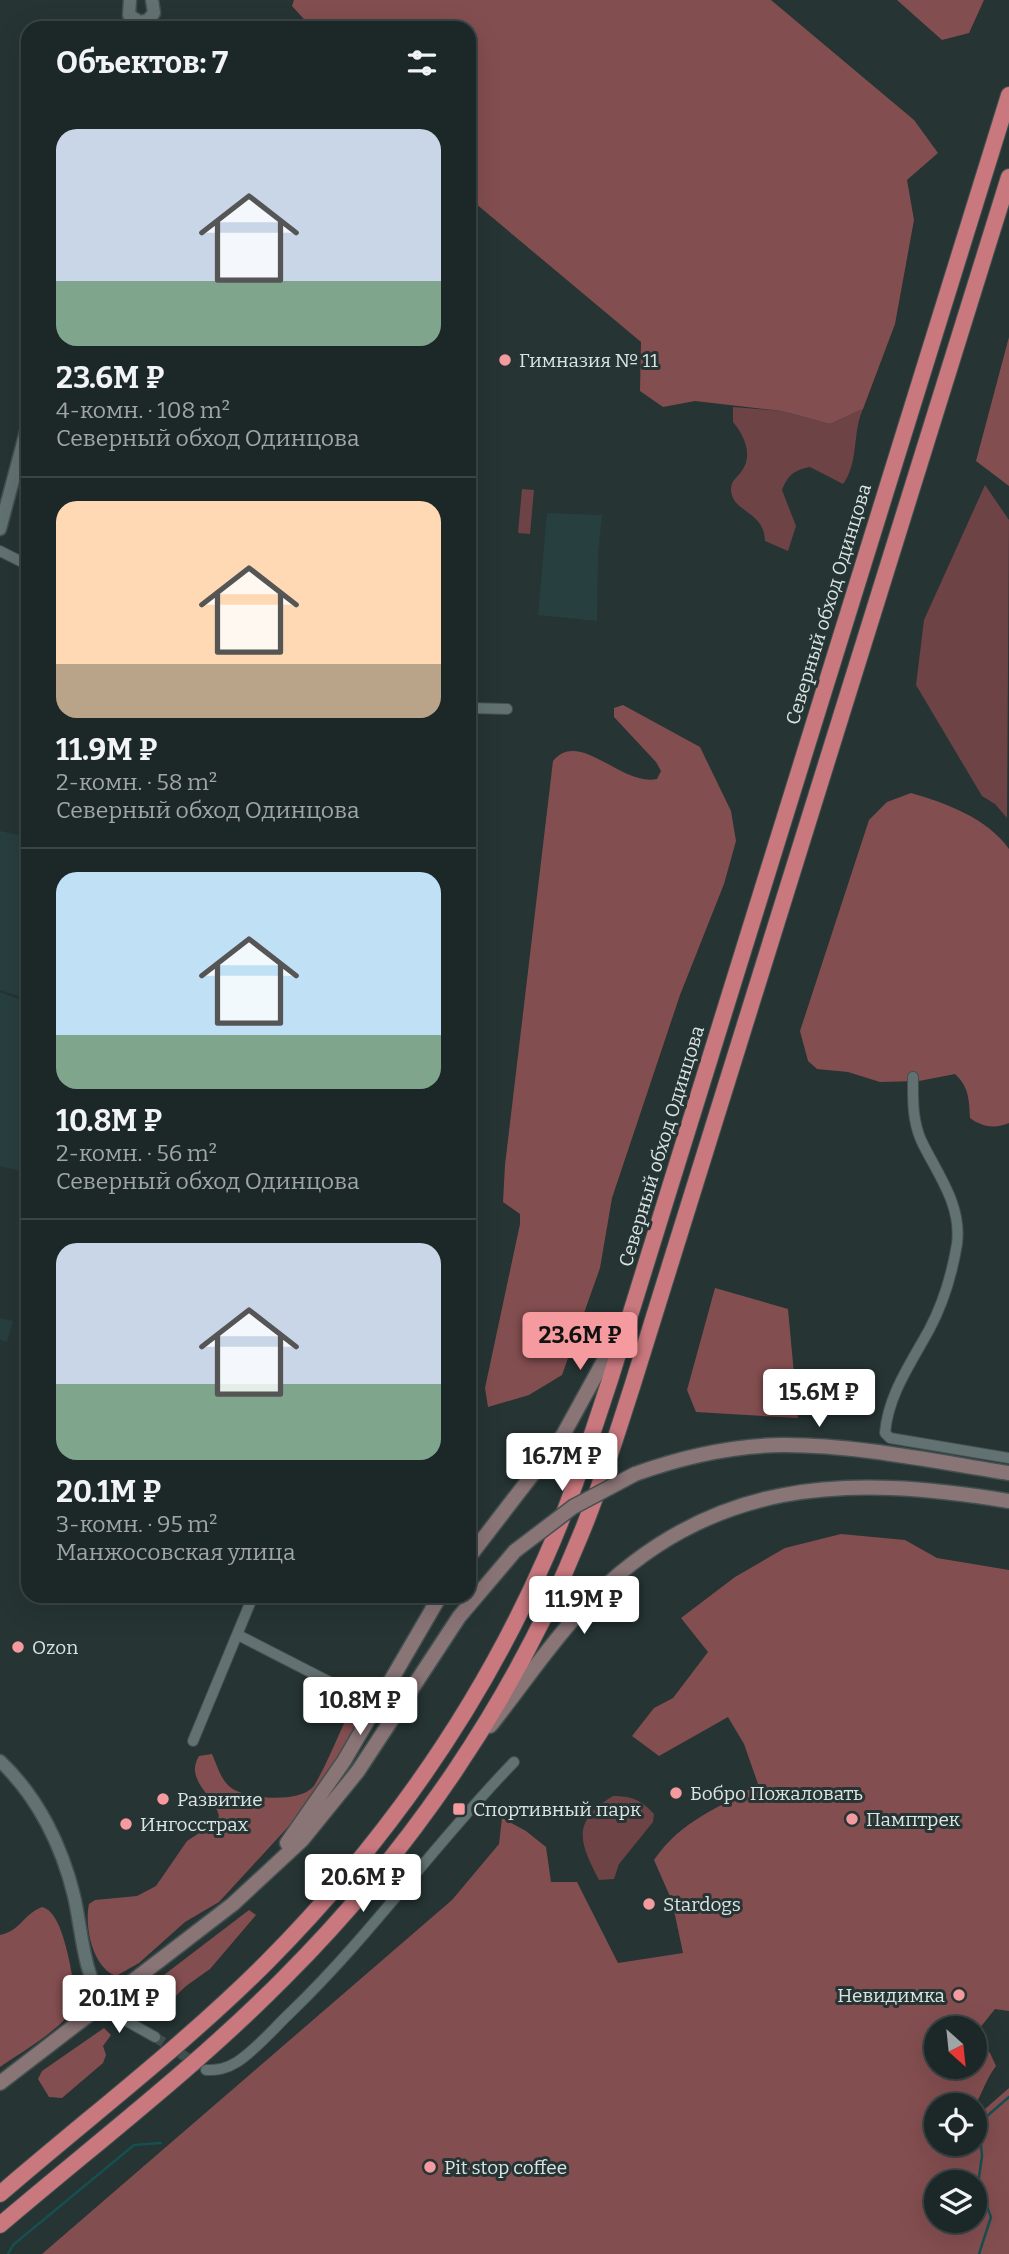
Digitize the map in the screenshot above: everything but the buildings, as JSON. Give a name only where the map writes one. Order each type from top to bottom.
[{"type":"highway","name":"Северный обход Одинцова","points":[[0,2194],[173,2047],[267,1962],[345,1878],[416,1786],[496,1659],[545,1560],[585,1453],[649,1255],[1009,95]]},
{"type":"highway","points":[[0,2225],[168,2083],[284,1979],[363,1893],[458,1767],[534,1637],[576,1546],[604,1473],[1009,177]]},
{"type":"main road","points":[[476,1548],[545,1462],[580,1407],[612,1349],[649,1255]]},
{"type":"main road","points":[[476,1596],[515,1551],[562,1514],[635,1474],[681,1458],[779,1445],[828,1448],[1009,1473]]},
{"type":"main road","points":[[458,1767],[585,1606],[662,1543],[698,1522],[746,1504],[798,1491],[830,1487],[889,1488],[1009,1501]]},
{"type":"main road","points":[[202,1928],[296,1833],[339,1769],[436,1603]]},
{"type":"main road","points":[[0,2085],[202,1928],[268,1872],[322,1818],[470,1603]]},
{"type":"street","points":[[144,21],[151,17],[155,9],[152,0]]},
{"type":"street","points":[[126,1],[132,21]]},
{"type":"street","points":[[0,529],[21,450]]},
{"type":"street","points":[[0,551],[21,562]]},
{"type":"street","points":[[476,708],[507,709]]},
{"type":"street","points":[[913,1077],[912,1109],[921,1138],[952,1201],[958,1222],[957,1245],[944,1298],[891,1402],[885,1433],[890,1438],[1009,1458]]},
{"type":"street","points":[[192,1741],[250,1603]]},
{"type":"street","points":[[238,1635],[361,1698],[374,1708]]},
{"type":"street","points":[[0,1761],[32,1798],[58,1846],[74,1896],[98,1995],[116,2015],[155,2037]]},
{"type":"street","points":[[206,2070],[222,2070],[238,2062],[303,2000],[377,1921],[483,1794],[514,1762]]},
{"type":"street","points":[[90,1968],[101,1985],[123,1990]]},
{"type":"shaded area","points":[[294,0],[771,0],[914,120],[938,153],[907,180],[914,220],[895,324],[863,409],[830,424],[782,411],[695,401],[663,407],[640,391],[641,342],[476,204],[476,21],[306,21],[292,6]]},
{"type":"shaded area","points":[[897,0],[984,0],[969,33],[942,40]]},
{"type":"shaded area","points":[[1009,337],[1009,486],[976,461]]},
{"type":"shaded area","points":[[733,407],[782,411],[830,424],[863,409],[851,467],[843,484],[810,467],[792,474],[784,485],[782,490],[796,526],[788,551],[765,541],[759,523],[733,498],[732,484],[745,466],[747,453],[744,439],[733,422]]},
{"type":"shaded area","points":[[985,485],[1009,520],[1007,818],[995,804],[982,796],[916,685],[924,620]]},
{"type":"shaded area","points":[[522,489],[534,490],[530,534],[518,533]]},
{"type":"shaded area","points":[[547,513],[602,515],[598,554],[597,621],[538,615]]},
{"type":"shaded area","points":[[623,705],[700,747],[731,811],[736,841],[724,884],[680,995],[612,1198],[600,1268],[562,1375],[529,1395],[488,1407],[485,1388],[520,1224],[520,1214],[503,1202],[505,1165],[553,761],[563,753],[575,751],[588,754],[630,775],[657,779],[661,771],[656,762],[614,717],[614,708]]},
{"type":"shaded area","points":[[911,793],[952,807],[978,820],[1009,849],[1009,1123],[1004,1125],[989,1126],[970,1118],[966,1089],[955,1074],[919,1081],[880,1082],[848,1072],[817,1069],[808,1061],[800,1031],[869,820],[887,802]]},
{"type":"shaded area","points":[[0,831],[21,836],[21,997],[0,990]]},
{"type":"shaded area","points":[[0,992],[21,1000],[21,1171],[0,1166]]},
{"type":"shaded area","points":[[715,1288],[788,1309],[798,1418],[696,1412],[687,1390]]},
{"type":"shaded area","points":[[0,1318],[13,1321],[7,1342],[0,1340]]},
{"type":"shaded area","points":[[841,1534],[905,1540],[937,1558],[1009,1570],[1009,2011],[995,2009],[987,2019],[987,2016],[924,2016],[924,2079],[987,2079],[987,2050],[996,2066],[981,2093],[924,2093],[924,2156],[987,2156],[987,2107],[1009,2088],[1009,2254],[42,2254],[452,1900],[499,1844],[502,1818],[526,1831],[546,1847],[551,1882],[577,1882],[618,1963],[683,1953],[672,1901],[654,1860],[677,1834],[689,1825],[758,1784],[744,1744],[728,1717],[659,1756],[632,1736],[654,1708],[673,1698],[708,1652],[681,1618],[735,1577],[785,1548]]},
{"type":"shaded area","points":[[348,1715],[355,1715],[358,1729],[310,1803],[219,1902],[185,1922],[139,1963],[116,1976],[108,1972],[101,1965],[92,1946],[88,1924],[89,1904],[95,1900],[137,1896],[156,1886],[187,1841],[216,1822],[219,1816],[216,1809],[195,1773],[199,1756],[212,1754],[224,1780],[237,1791],[258,1797],[295,1796],[305,1793],[316,1783]]},
{"type":"shaded area","points":[[613,1796],[631,1798],[645,1805],[654,1814],[653,1822],[619,1864],[614,1879],[599,1880],[587,1855],[583,1834],[590,1815]]},
{"type":"shaded area","points":[[42,1907],[50,1912],[62,1933],[77,2001],[73,2010],[55,2028],[0,2067],[0,1935],[13,1930]]},
{"type":"shaded area","points":[[249,1910],[256,1915],[210,1969],[186,1986],[154,2017],[135,2017],[131,2008],[139,1994]]},
{"type":"shaded area","points":[[104,2028],[111,2035],[103,2046],[106,2055],[103,2063],[62,2098],[49,2097],[38,2079],[42,2071]]},
{"type":"waterway","points":[[979,2254],[991,2217],[978,2184],[982,2156],[979,2123],[1009,2097]]},
{"type":"waterway","points":[[8,2254],[13,2245],[134,2145],[161,2143]]},
{"type":"tunnel","points":[[155,2037],[206,2070]]},
{"type":"place","name":"Гимназия № 11","points":[[505,360]]},
{"type":"place","name":"Ozon","points":[[18,1647]]},
{"type":"place","name":"Бобро Пожаловать","points":[[676,1793]]},
{"type":"place","name":"Развитие","points":[[163,1799]]},
{"type":"place","name":"Спортивный парк","points":[[459,1809]]},
{"type":"place","name":"Памптрек","points":[[852,1819]]},
{"type":"place","name":"Ингосстрах","points":[[126,1824]]},
{"type":"place","name":"Stardogs","points":[[649,1904]]},
{"type":"place","name":"Невидимка","points":[[959,1995]]},
{"type":"place","name":"Pit stop coffee","points":[[430,2167]]}]
